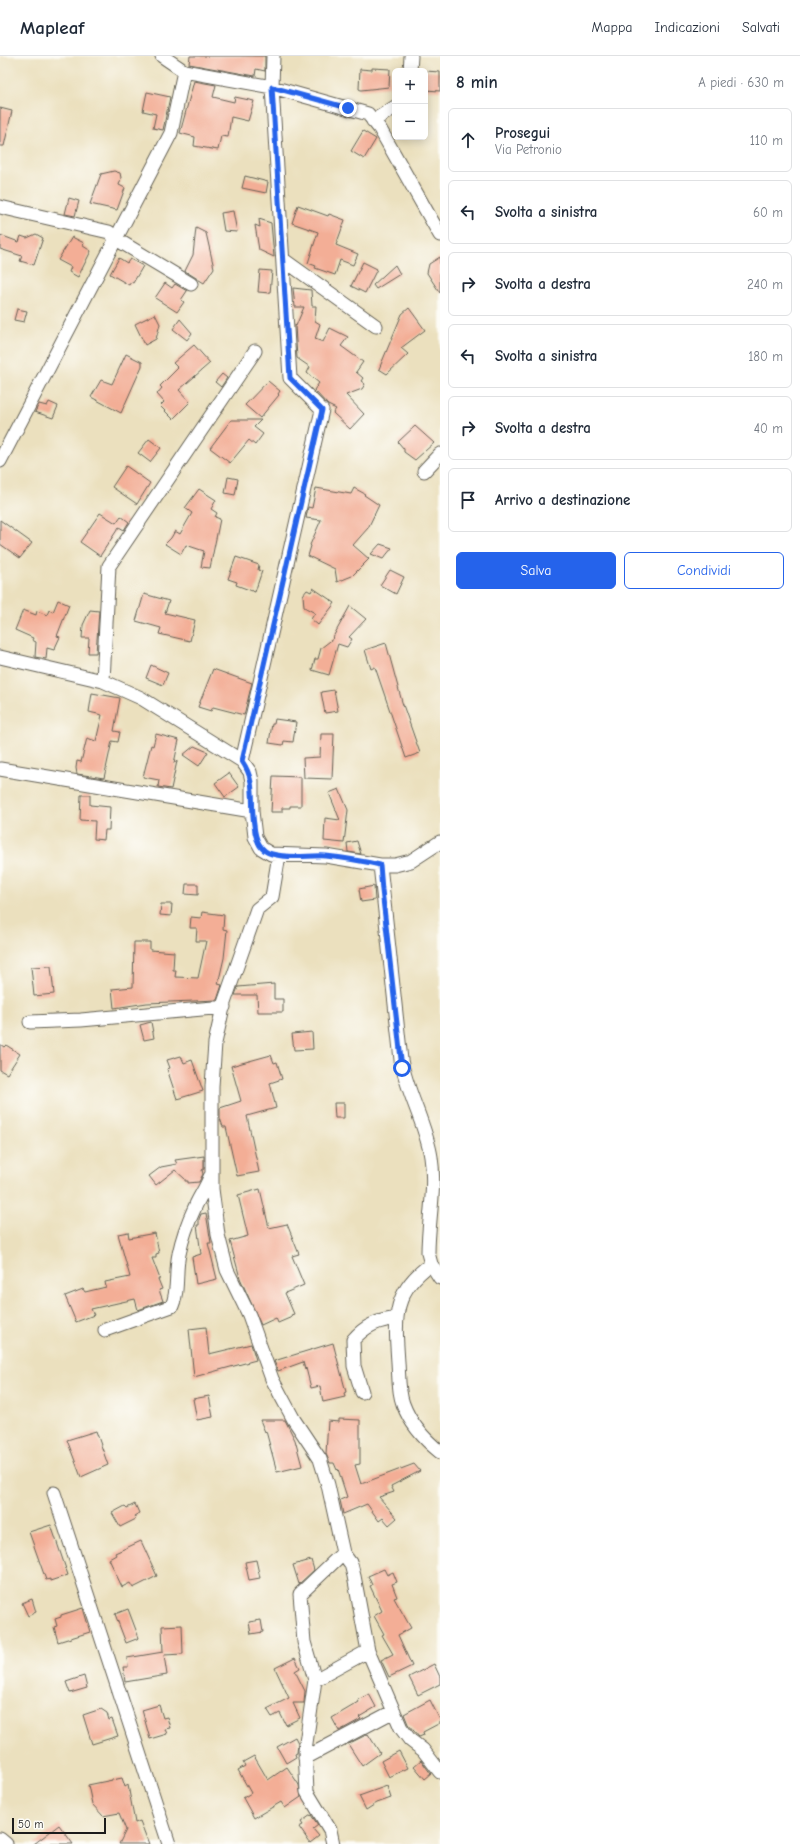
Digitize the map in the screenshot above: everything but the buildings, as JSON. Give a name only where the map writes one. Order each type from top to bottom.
[{"type":"street","points":[[162,56],[184,71],[272,87],[368,114],[380,129],[440,235]]},
{"type":"street","points":[[242,761],[322,410],[290,378],[284,260],[272,87],[274,56]]},
{"type":"street","points":[[410,68],[411,56]]},
{"type":"street","points":[[0,461],[171,133],[184,71]]},
{"type":"street","points":[[374,121],[392,109]]},
{"type":"street","points":[[0,207],[109,232],[116,239],[190,284]]},
{"type":"street","points":[[284,260],[376,326]]},
{"type":"street","points":[[103,681],[109,566],[255,351]]},
{"type":"street","points":[[424,471],[440,454]]},
{"type":"street","points":[[0,658],[103,681],[141,698],[242,761],[250,772],[252,781],[252,811],[255,837],[261,848],[271,854],[326,856],[380,865],[394,865],[411,861],[440,842]]},
{"type":"street","points":[[0,769],[252,811]]},
{"type":"street","points":[[279,855],[272,897],[257,909],[224,1007],[215,1043],[212,1086],[212,1173],[218,1235],[226,1270],[249,1315],[272,1379],[294,1420],[320,1459],[328,1485],[343,1553],[351,1564],[368,1651],[401,1728],[410,1740],[423,1750],[440,1772]]},
{"type":"street","points":[[380,865],[401,1060],[406,1084],[431,1155],[432,1168],[428,1253],[431,1264],[440,1278]]},
{"type":"street","points":[[30,1022],[81,1020],[224,1007]]},
{"type":"street","points":[[105,1330],[172,1306],[175,1300],[176,1268],[179,1252],[195,1207],[206,1189],[212,1173]]},
{"type":"street","points":[[431,1264],[417,1274],[408,1286],[399,1305],[397,1319],[399,1376],[403,1405],[422,1436],[440,1452]]},
{"type":"street","points":[[362,1392],[354,1366],[353,1340],[365,1328],[377,1322],[397,1319]]},
{"type":"street","points":[[54,1493],[169,1844]]},
{"type":"street","points":[[333,1844],[330,1830],[307,1792],[305,1758],[315,1680],[304,1642],[300,1594],[343,1553]]},
{"type":"street","points":[[315,1680],[368,1651]]},
{"type":"street","points":[[305,1758],[394,1711]]},
{"type":"street","points":[[0,1839],[6,1844]]},
{"type":"route","points":[[348,108],[272,87],[284,260],[290,378],[322,410],[242,761],[250,772],[252,781],[252,811],[255,837],[261,848],[271,854],[326,856],[380,865],[402,1068]]}]
